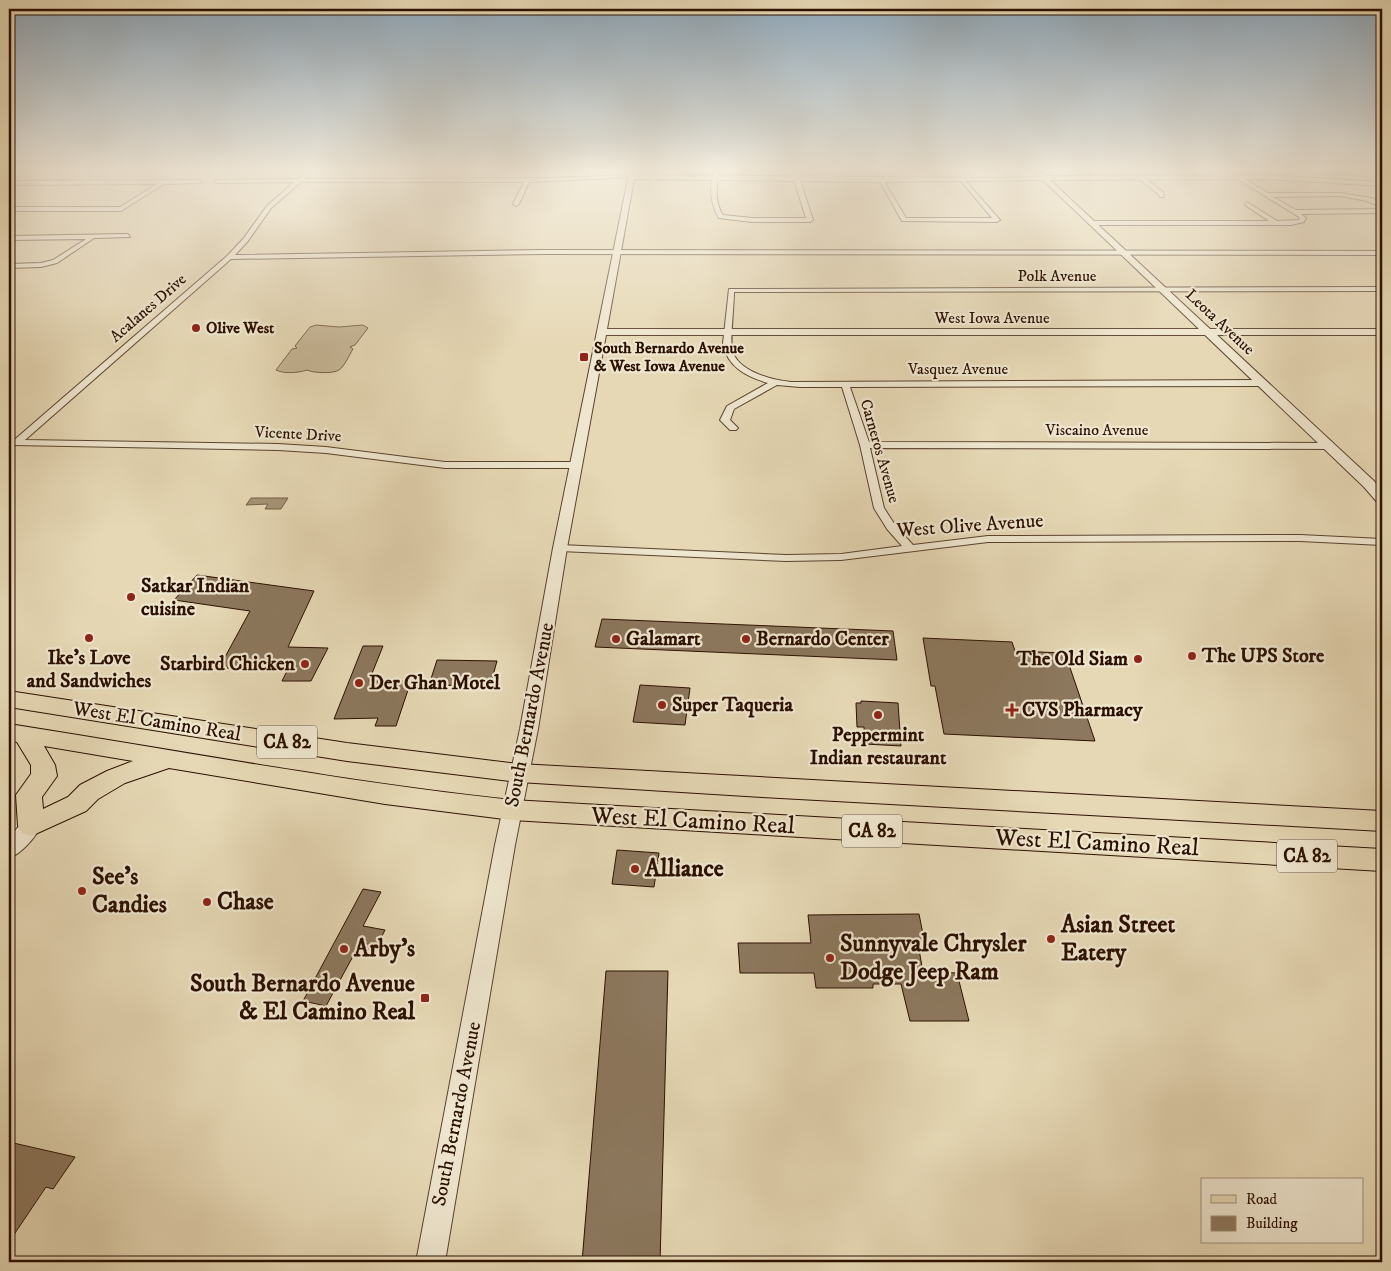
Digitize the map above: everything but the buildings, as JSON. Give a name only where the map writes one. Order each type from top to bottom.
[{"type":"main road","name":"West El Camino Real","points":[[9,699],[347,752],[519,773],[752,788],[1382,821]]},
{"type":"main road","points":[[9,708],[56,706]]},
{"type":"main road","name":"West El Camino Real","points":[[17,733],[344,790],[512,810],[1382,860]]},
{"type":"main road","points":[[17,733],[43,765],[44,776],[29,796],[31,826],[77,804],[88,792],[116,777],[166,759]]},
{"type":"street","name":"Acalanes Drive","points":[[16,443],[229,257],[246,240],[253,228]]},
{"type":"street","name":"South Bernardo Avenue","points":[[430,1262],[512,810],[537,683],[560,548],[621,228]]},
{"type":"street","name":"Leota Avenue","points":[[1098,228],[1329,446],[1382,499]]},
{"type":"street","points":[[9,238],[128,236]]},
{"type":"street","points":[[9,266],[41,266],[55,262],[92,237]]},
{"type":"street","points":[[229,257],[617,252],[1382,253]]},
{"type":"street","name":"Polk Avenue","points":[[731,290],[1382,289]]},
{"type":"street","name":"Vasquez Avenue","points":[[731,290],[727,340],[732,360],[743,370],[776,382],[845,384],[1262,383]]},
{"type":"street","name":"West Iowa Avenue","points":[[603,332],[1382,332]]},
{"type":"street","points":[[733,428],[725,420],[730,408],[776,382]]},
{"type":"street","name":"Carneros Avenue","points":[[845,384],[865,445],[879,508],[891,527],[909,547]]},
{"type":"street","name":"Vicente Drive","points":[[16,443],[278,447],[326,450],[445,465],[577,465]]},
{"type":"street","name":"Viscaino Avenue","points":[[865,445],[1329,446]]},
{"type":"street","name":"West Olive Avenue","points":[[560,548],[786,558],[841,557],[909,547],[988,539],[1300,538],[1382,542]]},
{"type":"street","points":[[9,850],[31,826]]},
{"type":"shaded area","points":[[316,325],[339,327],[363,325],[368,328],[355,345],[350,347],[353,349],[339,370],[328,373],[307,370],[291,373],[276,370],[292,349],[297,348],[295,346],[310,327]]},
{"type":"shaded area","points":[[251,498],[288,498],[281,509],[265,509],[268,504],[246,505]]},
{"type":"place","name":"Olive West","points":[[196,328]]},
{"type":"place","name":"South Bernardo Avenue & West Iowa Avenue","points":[[584,357]]},
{"type":"place","name":"Satkar Indian cuisine","points":[[131,597]]},
{"type":"place","name":"Ike's Love and Sandwiches","points":[[89,638]]},
{"type":"place","name":"Galamart","points":[[616,639]]},
{"type":"place","name":"Bernardo Center","points":[[746,639]]},
{"type":"place","name":"The UPS Store","points":[[1192,656]]},
{"type":"place","name":"The Old Siam","points":[[1138,659]]},
{"type":"place","name":"Starbird Chicken","points":[[305,664]]},
{"type":"place","name":"Der Ghan Motel","points":[[359,683]]},
{"type":"place","name":"Super Taqueria","points":[[662,705]]},
{"type":"place","name":"CVS Pharmacy","points":[[1012,710]]},
{"type":"place","name":"Peppermint Indian restaurant","points":[[878,715]]},
{"type":"place","name":"Alliance","points":[[635,869]]},
{"type":"place","name":"See's Candies","points":[[82,891]]},
{"type":"place","name":"Chase","points":[[207,902]]},
{"type":"place","name":"Asian Street Eatery","points":[[1051,939]]},
{"type":"place","name":"Arby's","points":[[344,949]]},
{"type":"place","name":"Sunnyvale Chrysler Dodge Jeep Ram","points":[[830,958]]},
{"type":"place","name":"South Bernardo Avenue & El Camino Real","points":[[425,998]]}]
